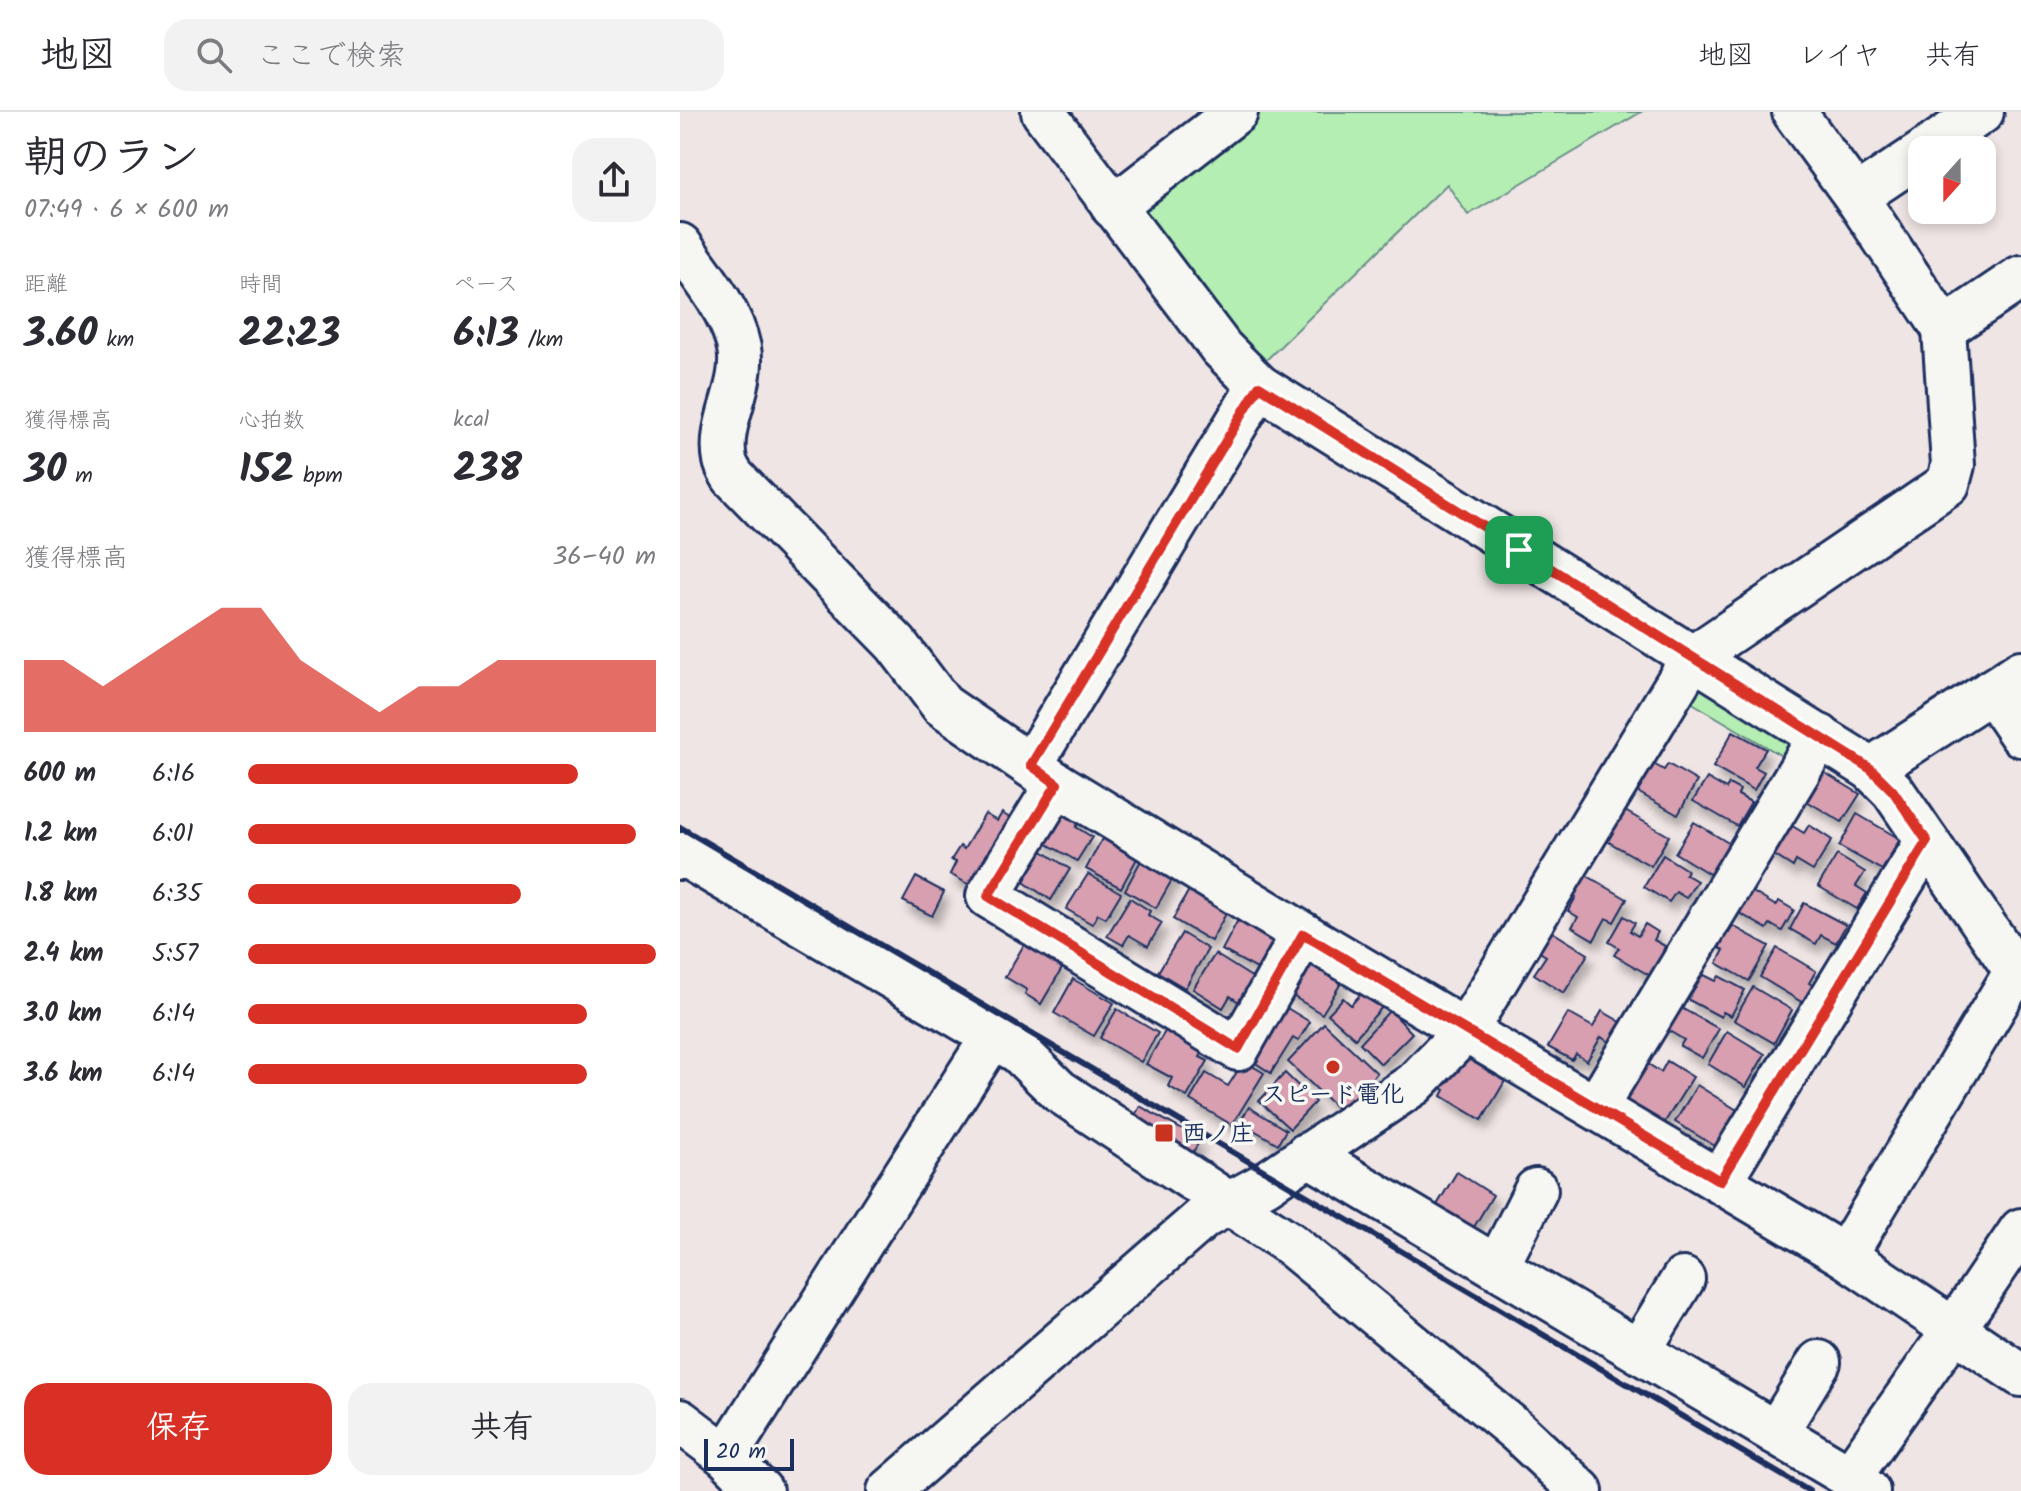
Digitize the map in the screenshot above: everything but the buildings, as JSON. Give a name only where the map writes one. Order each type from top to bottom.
[{"type":"street","points":[[1043,112],[1221,348],[1259,386],[1820,736],[1871,769],[1893,791],[2018,975],[1845,1256]]},
{"type":"street","points":[[1113,207],[1236,112]]},
{"type":"street","points":[[889,1491],[933,1477],[1204,1217],[1265,1184],[1414,1084],[1466,1030],[1693,657],[1948,484],[1953,465],[1944,329],[1856,197],[1794,112]]},
{"type":"street","points":[[1946,136],[1982,112]]},
{"type":"street","points":[[1856,197],[1908,162]]},
{"type":"street","points":[[680,245],[722,304],[739,349],[738,381],[726,433],[725,459],[733,477],[896,644],[942,705],[1044,774],[1303,934],[1845,1256],[2021,1375]]},
{"type":"street","points":[[1944,329],[2021,277]]},
{"type":"street","points":[[1259,386],[1044,774],[988,896],[1238,1049],[1303,934]]},
{"type":"street","points":[[1871,769],[2006,682],[2021,735]]},
{"type":"street","points":[[1596,1107],[1820,736]]},
{"type":"street","points":[[1720,1181],[1927,841]]},
{"type":"street","points":[[680,858],[682,854],[1019,1052],[1059,1091],[1289,1243],[1517,1431],[1581,1491]]},
{"type":"street","points":[[726,1456],[993,1036]]},
{"type":"street","points":[[1307,1154],[1498,1265],[1859,1484],[1955,1328],[2021,1230]]},
{"type":"street","points":[[1498,1265],[1536,1190]]},
{"type":"street","points":[[1639,1351],[1683,1279]]},
{"type":"street","points":[[1776,1433],[1819,1362]]},
{"type":"street","points":[[680,1421],[726,1456],[761,1491]]},
{"type":"green space","points":[[1248,112],[1641,112],[1468,215],[1447,184],[1256,370],[1139,213]]},
{"type":"green space","points":[[1710,682],[1790,730],[1794,746],[1787,759],[1684,698],[1690,688]]},
{"type":"railway","points":[[680,827],[1809,1491]]},
{"type":"place","name":"スピード電化","points":[[1333,1067]]},
{"type":"place","name":"西ノ庄","points":[[1164,1133]]},
{"type":"route","points":[[1259,386],[1519,550],[1871,769],[1893,791],[1927,841],[1720,1181],[1303,934],[1238,1049],[988,896],[1057,784],[1031,765],[1259,386]]}]
